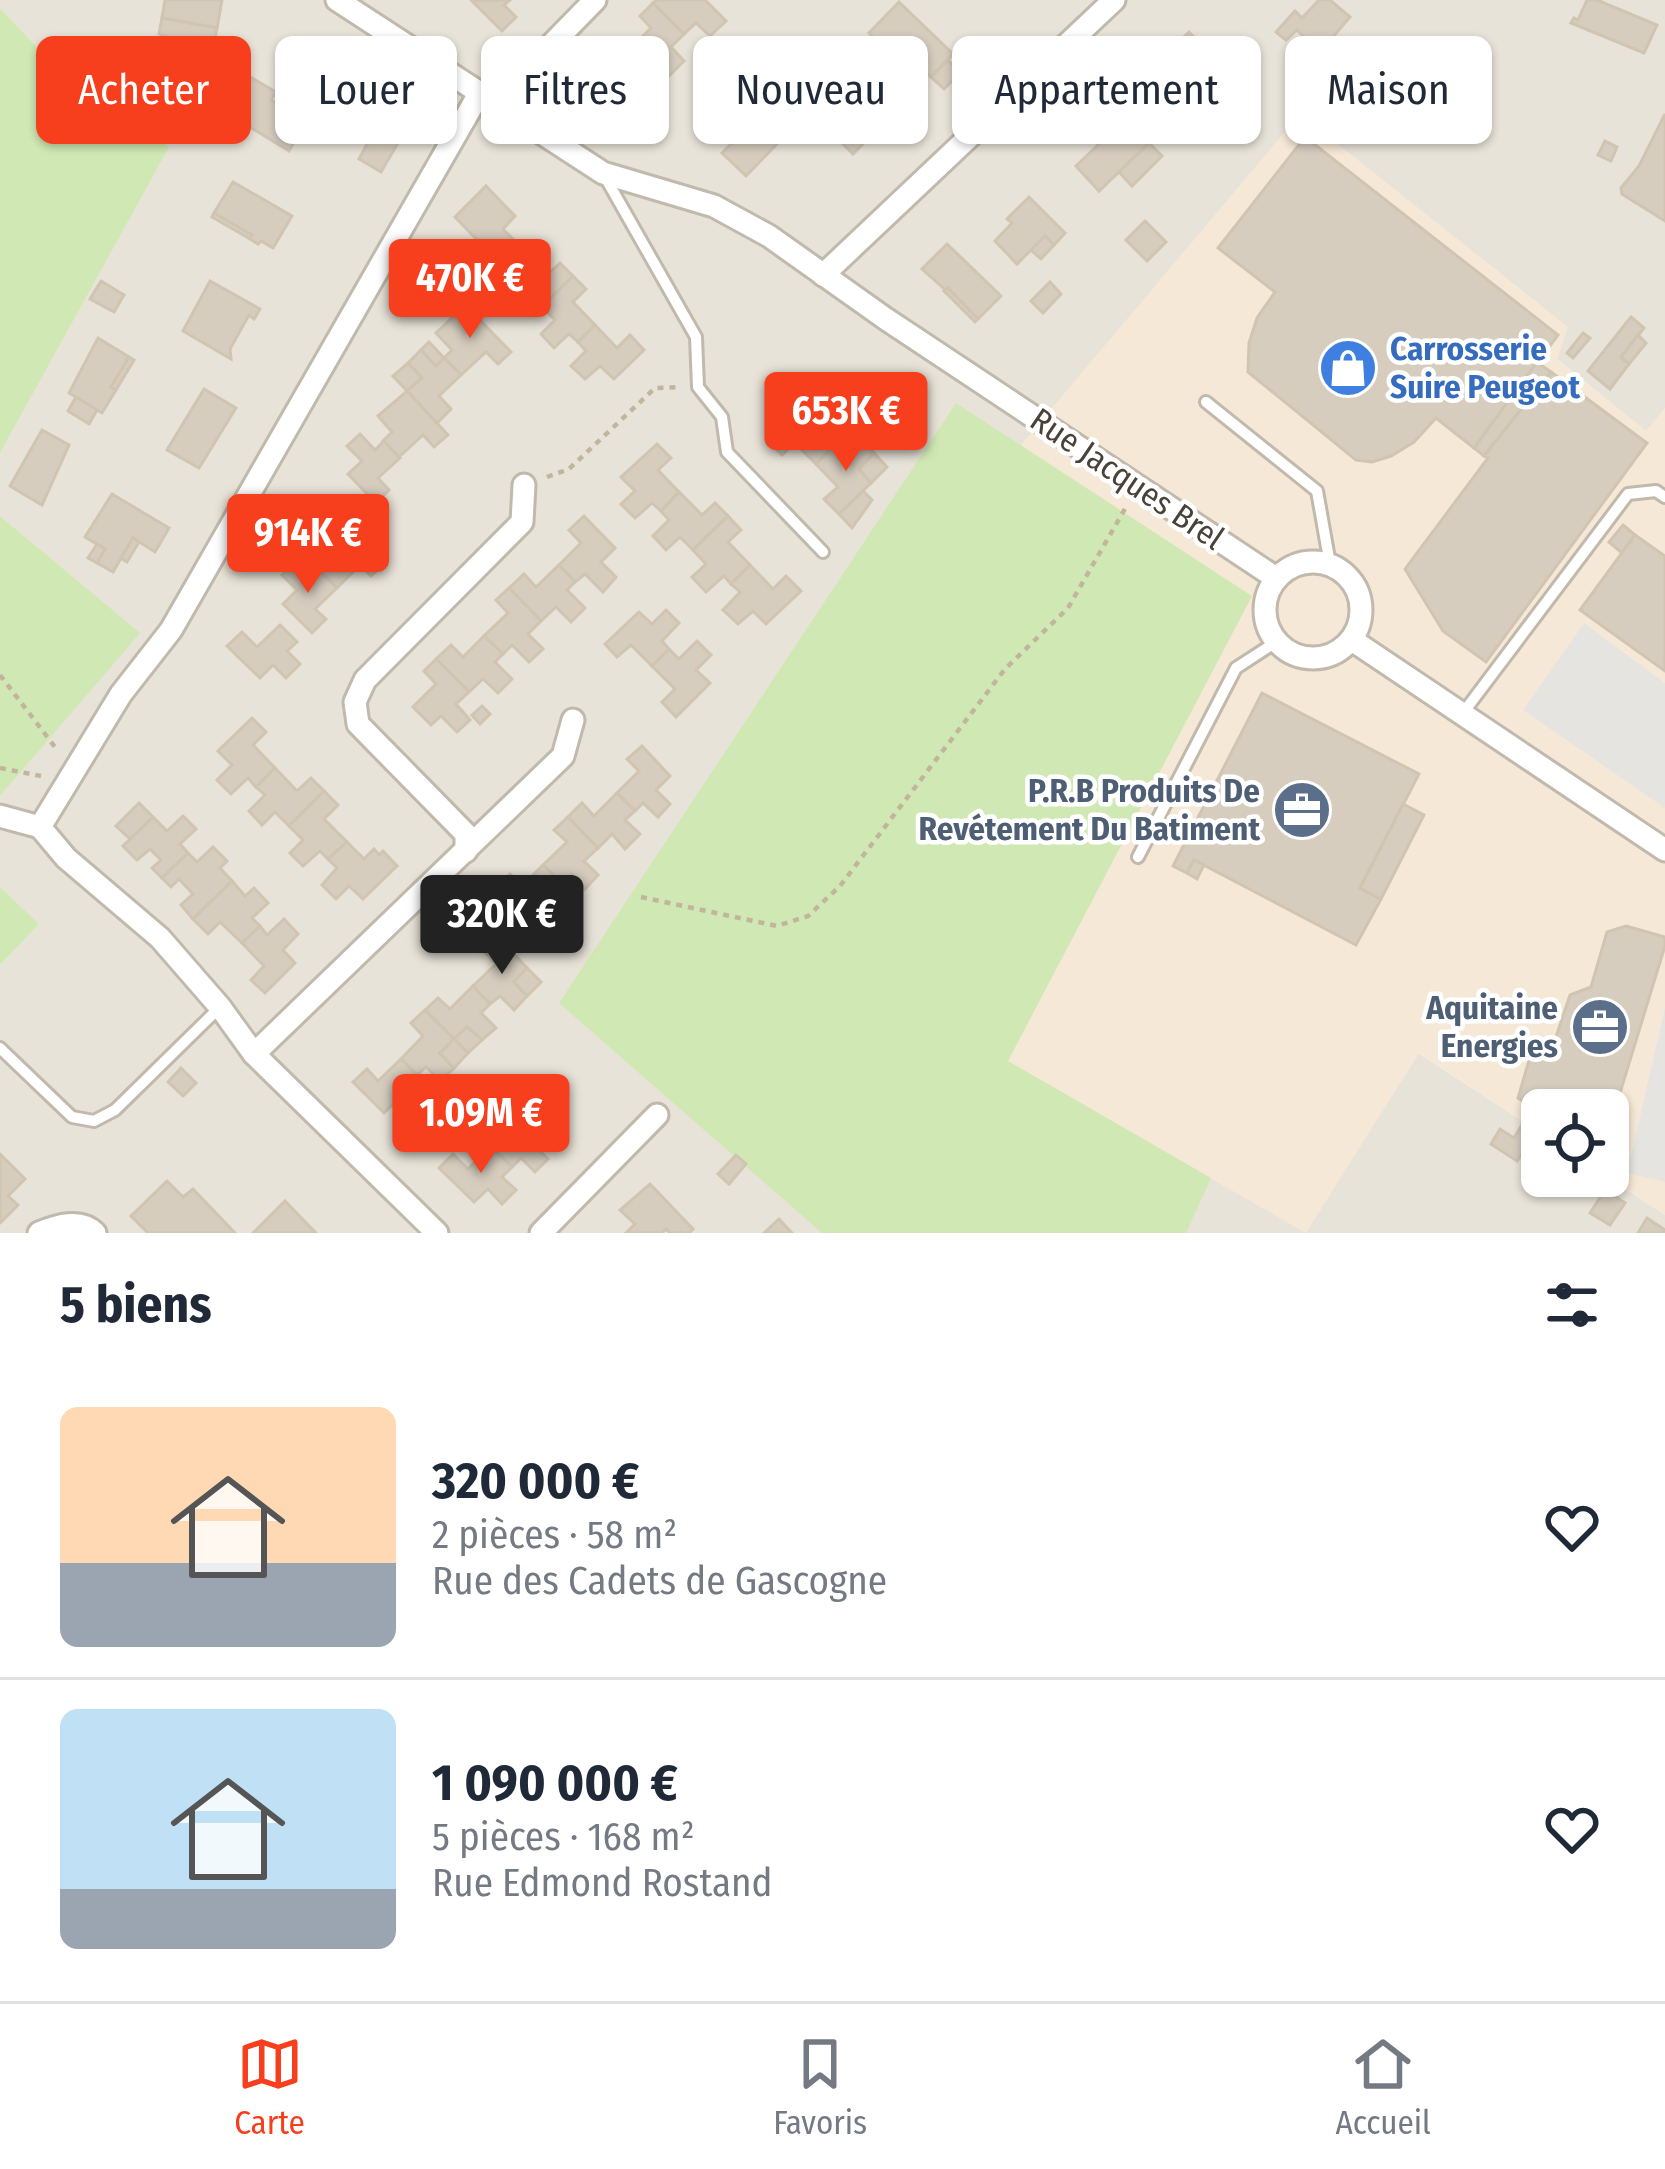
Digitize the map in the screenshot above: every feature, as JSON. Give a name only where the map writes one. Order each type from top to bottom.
[{"type":"street","name":"Rue Jacques Brel","points":[[337,0],[603,173],[714,206],[769,236],[1276,578]]},
{"type":"street","points":[[40,827],[121,694],[171,630],[479,94],[512,85],[595,0]]},
{"type":"street","points":[[823,275],[1114,0]]},
{"type":"street","points":[[466,851],[466,835],[358,724],[355,702],[365,680],[522,521],[524,485]]},
{"type":"street","points":[[1304,562],[1330,564],[1345,572],[1358,590],[1360,626],[1352,640],[1332,656],[1296,656],[1276,642],[1264,610],[1276,578],[1304,562]]},
{"type":"street","points":[[1352,640],[1665,850]]},
{"type":"street","points":[[254,1054],[563,755],[573,720]]},
{"type":"street","points":[[0,816],[40,827],[66,858],[160,938],[254,1054],[437,1233]]},
{"type":"street","points":[[541,1233],[657,1114]]},
{"type":"street","points":[[39,1233],[66,1224],[90,1227],[95,1233]]},
{"type":"lane","points":[[603,173],[696,337],[698,387],[722,417],[728,452],[823,552]]},
{"type":"lane","points":[[1206,402],[1317,490],[1330,564]]},
{"type":"lane","points":[[1463,713],[1628,494],[1656,490],[1665,496]]},
{"type":"lane","points":[[1138,857],[1236,668],[1276,642]]},
{"type":"lane","points":[[0,1048],[72,1117],[94,1121],[115,1110],[220,1007]]},
{"type":"path","points":[[524,485],[569,469],[655,388],[698,387]]},
{"type":"path","points":[[641,897],[777,926],[808,916],[855,868],[1005,669],[1068,608],[1137,486]]},
{"type":"path","points":[[0,675],[60,754]]},
{"type":"path","points":[[0,768],[40,777],[49,770],[69,780]]},
{"type":"shaded area","points":[[0,0],[1665,0],[1665,408],[1647,432],[1557,359],[1252,596],[1008,1062],[1418,1053],[1521,1120],[1521,1197],[1629,1197],[1629,1191],[1665,1215],[1665,1233],[0,1233],[0,965],[39,924],[0,887],[0,796],[139,633],[0,516],[0,453],[168,147],[164,144],[251,144],[251,36],[36,36],[36,46],[0,8]]},
{"type":"shaded area","points":[[1285,132],[1285,144],[1338,144],[1568,327],[1557,360],[1646,431],[1665,408],[1665,1215],[1629,1191],[1629,1089],[1521,1089],[1521,1120],[1419,1053],[1306,1233],[1007,1062],[1251,597],[1020,446]]},
{"type":"shaded area","points":[[1584,623],[1665,683],[1665,808],[1523,710]]},
{"type":"shaded area","points":[[1665,1008],[1665,1182],[1629,1173]]},
{"type":"green space","points":[[0,8],[36,46],[36,144],[169,147],[0,453]]},
{"type":"green space","points":[[956,403],[1252,596],[1008,1061],[1211,1178],[1186,1233],[822,1233],[559,1003]]},
{"type":"green space","points":[[0,516],[140,633],[0,796]]},
{"type":"green space","points":[[0,887],[39,924],[0,965]]},
{"type":"building","points":[[165,0],[222,0],[217,28],[162,18]]},
{"type":"building","points":[[510,0],[504,5],[516,17],[502,31],[472,1]]},
{"type":"building","points":[[705,0],[726,21],[710,36],[696,23],[684,34],[653,3]]},
{"type":"building","points":[[1319,0],[1330,0],[1350,17],[1334,36],[1303,36],[1297,30],[1285,39],[1276,32],[1295,11],[1302,18]]},
{"type":"building","points":[[1587,0],[1657,25],[1644,53],[1571,23],[1578,20]]},
{"type":"building","points":[[899,2],[952,55],[931,77],[928,36],[869,33]]},
{"type":"building","points":[[653,3],[684,34],[671,47],[684,61],[669,76],[669,36],[643,36],[651,28],[640,16]]},
{"type":"building","points":[[162,18],[217,28],[216,36],[159,34]]},
{"type":"building","points":[[948,60],[952,64],[952,81],[944,89],[931,77]]},
{"type":"building","points":[[251,77],[275,91],[271,100],[275,102],[275,142],[251,128]]},
{"type":"building","points":[[1665,114],[1665,221],[1622,194],[1621,188],[1639,166]]},
{"type":"building","points":[[1605,141],[1617,147],[1611,161],[1598,155]]},
{"type":"building","points":[[367,144],[397,144],[381,172],[359,159]]},
{"type":"building","points":[[731,144],[777,144],[746,176],[722,153]]},
{"type":"building","points":[[843,144],[863,144],[853,154]]},
{"type":"building","points":[[1099,144],[1148,144],[1099,191],[1076,166]]},
{"type":"building","points":[[1148,144],[1162,156],[1132,186],[1119,172]]},
{"type":"building","points":[[1300,144],[1314,144],[1558,335],[1474,448],[1436,418],[1414,442],[1391,456],[1372,462],[1356,460],[1248,372],[1249,343],[1257,318],[1275,292],[1218,248]]},
{"type":"building","points":[[233,182],[292,216],[273,248],[261,241],[258,244],[250,239],[252,235],[214,213]]},
{"type":"building","points":[[486,186],[515,216],[503,229],[525,251],[506,270],[499,262],[484,276],[468,260],[483,246],[455,217]]},
{"type":"building","points":[[1029,197],[1065,233],[1054,245],[1045,236],[1017,264],[995,241],[1012,223],[1007,219]]},
{"type":"building","points":[[214,213],[252,235],[250,239],[212,217]]},
{"type":"building","points":[[1145,221],[1166,242],[1147,261],[1126,240]]},
{"type":"building","points":[[1045,236],[1054,245],[1041,259],[1031,250]]},
{"type":"building","points":[[947,244],[1001,296],[978,319],[922,269]]},
{"type":"building","points":[[525,251],[547,275],[560,263],[573,276],[542,307],[529,294],[514,307],[502,294],[516,279],[506,270]]},
{"type":"building","points":[[573,276],[586,289],[573,302],[595,325],[578,342],[569,334],[554,348],[541,334],[555,320],[542,307]]},
{"type":"building","points":[[101,281],[124,295],[114,312],[90,299]]},
{"type":"building","points":[[210,281],[260,309],[254,319],[249,315],[230,349],[231,359],[183,331]]},
{"type":"building","points":[[1050,282],[1061,294],[1043,313],[1031,301]]},
{"type":"building","points":[[948,288],[978,319],[975,322],[944,291]]},
{"type":"building","points":[[465,305],[511,352],[498,364],[486,352],[461,375],[444,358],[452,350],[436,333]]},
{"type":"building","points":[[1631,317],[1644,328],[1621,357],[1629,364],[1610,389],[1588,371]]},
{"type":"building","points":[[595,325],[617,348],[630,335],[644,350],[614,379],[600,366],[585,379],[571,366],[586,351],[578,342]]},
{"type":"building","points":[[1583,333],[1590,338],[1573,358],[1567,353]]},
{"type":"building","points":[[1638,335],[1646,343],[1629,364],[1621,357]]},
{"type":"building","points":[[98,338],[129,357],[102,413],[69,393]]},
{"type":"building","points":[[429,342],[444,358],[436,366],[421,350]]},
{"type":"building","points":[[421,350],[436,366],[444,358],[461,375],[439,396],[451,409],[437,423],[407,391],[422,378],[408,363]]},
{"type":"building","points":[[129,357],[134,360],[116,390],[111,387]]},
{"type":"building","points":[[1537,362],[1551,372],[1484,456],[1474,448]]},
{"type":"building","points":[[408,363],[422,378],[407,391],[393,376]]},
{"type":"building","points":[[1551,372],[1647,443],[1486,662],[1443,631],[1405,569],[1488,458],[1484,456]]},
{"type":"building","points":[[204,389],[236,408],[199,468],[167,450]]},
{"type":"building","points":[[407,391],[448,435],[434,447],[423,435],[399,457],[383,441],[392,432],[378,416]]},
{"type":"building","points":[[76,397],[97,410],[89,424],[68,411]]},
{"type":"building","points":[[829,406],[843,420],[825,438],[834,446],[816,464],[795,443],[782,455],[768,441],[802,408],[814,421]]},
{"type":"building","points":[[843,420],[851,429],[834,446],[825,438]]},
{"type":"building","points":[[851,429],[860,439],[843,456],[834,446]]},
{"type":"building","points":[[42,430],[69,445],[42,505],[10,486]]},
{"type":"building","points":[[360,434],[375,450],[384,441],[400,458],[378,478],[389,490],[376,503],[348,474],[362,461],[347,446]]},
{"type":"building","points":[[860,439],[874,453],[859,469],[871,483],[839,514],[824,499],[838,487],[816,464],[834,446],[843,456]]},
{"type":"building","points":[[657,444],[671,458],[658,470],[679,492],[661,511],[652,503],[635,518],[621,504],[635,491],[621,477]]},
{"type":"building","points":[[874,453],[887,467],[871,483],[859,469]]},
{"type":"building","points":[[863,491],[872,500],[852,528],[839,514]]},
{"type":"building","points":[[679,492],[702,515],[715,503],[728,516],[693,550],[680,537],[666,550],[653,536],[669,520],[661,511]]},
{"type":"building","points":[[112,494],[169,528],[155,552],[133,538],[113,572],[97,563],[105,549],[85,537]]},
{"type":"building","points":[[584,516],[615,548],[601,562],[616,577],[603,592],[585,574],[575,582],[559,565],[581,543],[569,530]]},
{"type":"building","points":[[728,516],[741,530],[728,542],[750,565],[731,584],[724,576],[706,592],[692,577],[706,564],[693,550]]},
{"type":"building","points":[[1623,525],[1635,535],[1622,553],[1609,542]]},
{"type":"building","points":[[326,530],[340,544],[354,530],[386,562],[371,576],[360,565],[337,588],[319,570],[329,560],[312,543]]},
{"type":"building","points":[[1635,535],[1665,556],[1665,671],[1580,610]]},
{"type":"building","points":[[133,538],[139,542],[127,562],[121,558]]},
{"type":"building","points":[[97,544],[105,549],[97,563],[88,558]]},
{"type":"building","points":[[295,562],[311,578],[319,570],[337,588],[315,609],[326,619],[312,633],[283,604],[297,590],[282,575]]},
{"type":"building","points":[[559,565],[575,582],[567,590],[585,608],[571,622],[556,607],[541,621],[509,588],[524,574],[536,587]]},
{"type":"building","points":[[750,565],[773,589],[786,576],[801,591],[766,624],[753,611],[738,624],[723,610],[740,592],[731,584]]},
{"type":"building","points":[[509,588],[541,621],[528,634],[543,649],[529,662],[512,645],[503,654],[484,636],[508,613],[496,600]]},
{"type":"building","points":[[666,610],[679,623],[662,641],[669,649],[652,666],[631,645],[617,657],[605,644],[639,612],[652,624]]},
{"type":"building","points":[[280,625],[297,642],[287,651],[300,664],[286,678],[273,665],[260,678],[227,646],[242,632],[257,647]]},
{"type":"building","points":[[484,636],[503,654],[495,662],[512,679],[498,693],[483,679],[469,692],[436,659],[451,645],[463,657]]},
{"type":"building","points":[[697,641],[711,655],[696,670],[710,683],[676,717],[662,702],[675,689],[652,666],[669,649],[679,659]]},
{"type":"building","points":[[436,659],[469,692],[456,704],[470,720],[457,732],[441,716],[431,725],[413,707],[436,684],[424,671]]},
{"type":"building","points":[[1262,693],[1419,774],[1360,888],[1381,899],[1356,945],[1194,860],[1187,873],[1173,866]]},
{"type":"building","points":[[482,706],[490,714],[480,724],[472,715]]},
{"type":"building","points":[[252,718],[266,732],[253,745],[275,768],[256,787],[248,778],[231,794],[217,780],[232,765],[218,751]]},
{"type":"building","points":[[642,746],[670,776],[656,790],[670,804],[658,817],[643,803],[635,811],[617,793],[639,771],[627,759]]},
{"type":"building","points":[[275,768],[297,791],[311,778],[324,791],[289,826],[275,812],[262,825],[249,811],[265,795],[256,787]]},
{"type":"building","points":[[324,791],[338,805],[324,819],[347,842],[328,859],[320,851],[303,866],[290,853],[303,840],[289,826]]},
{"type":"building","points":[[617,793],[635,811],[625,820],[640,834],[625,849],[612,834],[598,848],[568,817],[582,803],[594,816]]},
{"type":"building","points":[[139,803],[153,817],[130,839],[116,826]]},
{"type":"building","points":[[1403,804],[1424,815],[1381,899],[1360,888]]},
{"type":"building","points":[[183,816],[196,829],[180,844],[188,853],[162,878],[152,868],[161,860],[150,849],[137,860],[123,846],[153,817],[167,831]]},
{"type":"building","points":[[568,817],[598,848],[584,861],[598,875],[585,889],[571,874],[562,883],[543,865],[567,842],[554,830]]},
{"type":"building","points":[[347,842],[364,859],[374,849],[379,855],[383,851],[397,866],[363,899],[349,886],[336,899],[322,885],[337,868],[328,859]]},
{"type":"building","points":[[213,847],[227,861],[220,868],[232,881],[193,919],[181,905],[193,894],[179,879],[171,887],[162,878],[188,853],[197,862]]},
{"type":"building","points":[[1194,860],[1204,865],[1197,879],[1187,873]]},
{"type":"building","points":[[543,865],[562,883],[554,891],[568,905],[554,919],[539,905],[525,918],[495,888],[510,874],[522,886]]},
{"type":"building","points":[[232,881],[245,896],[254,888],[268,903],[252,918],[260,926],[242,943],[220,922],[208,934],[193,919]]},
{"type":"building","points":[[284,919],[298,934],[283,950],[295,963],[265,993],[251,980],[264,966],[242,943],[260,926],[267,935]]},
{"type":"building","points":[[1626,926],[1665,937],[1621,1089],[1521,1089],[1521,1100],[1518,1098],[1530,1057],[1552,1049],[1570,995],[1591,987],[1607,932]]},
{"type":"building","points":[[499,938],[527,968],[514,982],[527,996],[514,1010],[500,996],[490,1004],[473,986],[496,964],[485,952]]},
{"type":"building","points":[[527,968],[541,982],[527,996],[514,982]]},
{"type":"building","points":[[473,986],[490,1004],[481,1013],[496,1028],[482,1040],[467,1027],[454,1039],[425,1010],[438,998],[450,1009]]},
{"type":"building","points":[[425,1010],[454,1039],[440,1053],[454,1068],[441,1081],[426,1067],[417,1075],[401,1059],[423,1036],[411,1023]]},
{"type":"building","points":[[467,1027],[482,1040],[468,1053],[454,1039]]},
{"type":"building","points":[[454,1039],[468,1053],[454,1068],[440,1053]]},
{"type":"building","points":[[401,1059],[417,1075],[408,1084],[424,1101],[410,1115],[396,1101],[384,1113],[353,1082],[367,1069],[378,1081]]},
{"type":"building","points":[[181,1068],[196,1083],[183,1096],[168,1082]]},
{"type":"building","points":[[514,1097],[530,1113],[537,1105],[556,1125],[534,1145],[548,1159],[535,1172],[521,1158],[512,1167],[491,1146],[514,1124],[500,1110]]},
{"type":"building","points":[[505,1115],[514,1124],[491,1146],[483,1137]]},
{"type":"building","points":[[1521,1127],[1517,1161],[1491,1144],[1500,1129],[1514,1138]]},
{"type":"building","points":[[491,1146],[512,1167],[502,1177],[516,1190],[502,1204],[488,1189],[474,1202],[439,1168],[453,1154],[468,1169]]},
{"type":"building","points":[[0,1154],[25,1179],[8,1196],[18,1205],[0,1223]]},
{"type":"building","points":[[736,1155],[746,1164],[729,1184],[718,1174]]},
{"type":"building","points":[[167,1181],[183,1197],[193,1189],[235,1233],[148,1233],[131,1216]]},
{"type":"building","points":[[650,1184],[693,1229],[689,1233],[666,1229],[626,1233],[635,1224],[620,1210]]},
{"type":"building","points":[[1600,1197],[1616,1197],[1625,1203],[1610,1225],[1590,1213]]},
{"type":"building","points":[[285,1201],[316,1233],[253,1233]]},
{"type":"building","points":[[1647,1218],[1665,1230],[1665,1233],[1638,1233]]},
{"type":"building","points":[[779,1219],[792,1233],[764,1233]]},
{"type":"place","name":"Carrosserie Suire Peugeot","points":[[1348,368]]},
{"type":"place","name":"P.R.B Produits De Revétement Du Batiment","points":[[1302,810]]},
{"type":"place","name":"Aquitaine Energies","points":[[1600,1027]]}]
